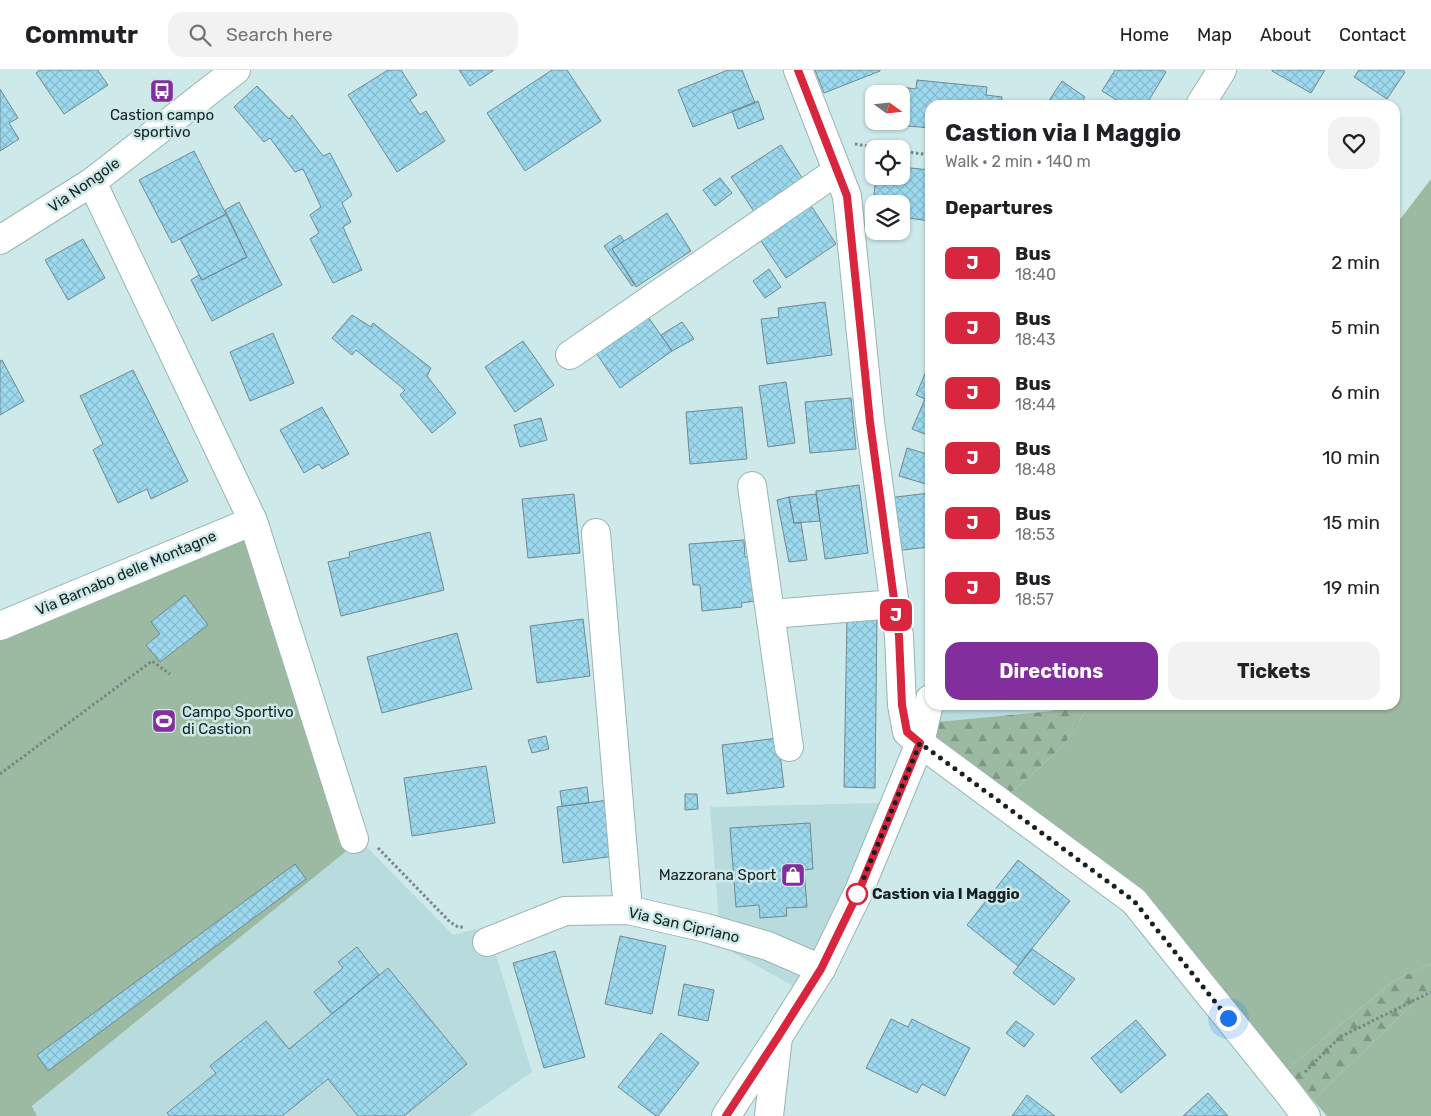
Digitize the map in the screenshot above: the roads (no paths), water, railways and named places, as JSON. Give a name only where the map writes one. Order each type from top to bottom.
[{"type":"street","name":"Via Nongole","points":[[0,240],[92,182],[236,70]]},
{"type":"street","points":[[798,70],[847,196],[870,422],[899,636],[902,705],[907,732],[1134,901],[1288,1091],[1306,1116]]},
{"type":"street","points":[[1203,100],[1222,70]]},
{"type":"street","points":[[570,355],[837,172]]},
{"type":"street","points":[[92,182],[253,521],[354,839]]},
{"type":"street","points":[[752,486],[789,747]]},
{"type":"street","name":"Via Barnabo delle Montagne","points":[[0,626],[253,521]]},
{"type":"street","points":[[596,533],[628,910]]},
{"type":"street","points":[[771,614],[895,604]]},
{"type":"street","points":[[726,1116],[821,969],[858,893],[920,743],[928,710]]},
{"type":"street","name":"Via San Cipriano","points":[[487,942],[565,911],[628,910],[706,928],[768,946],[821,969]]},
{"type":"street","points":[[769,1116],[778,1037]]},
{"type":"place","name":"Castion campo sportivo","points":[[162,91]]},
{"type":"place","name":"Campo Sportivo di Castion","points":[[164,721]]},
{"type":"place","name":"Mazzorana Sport","points":[[793,875]]},
{"type":"place","name":"Castion via I Maggio","points":[[857,894]]}]
